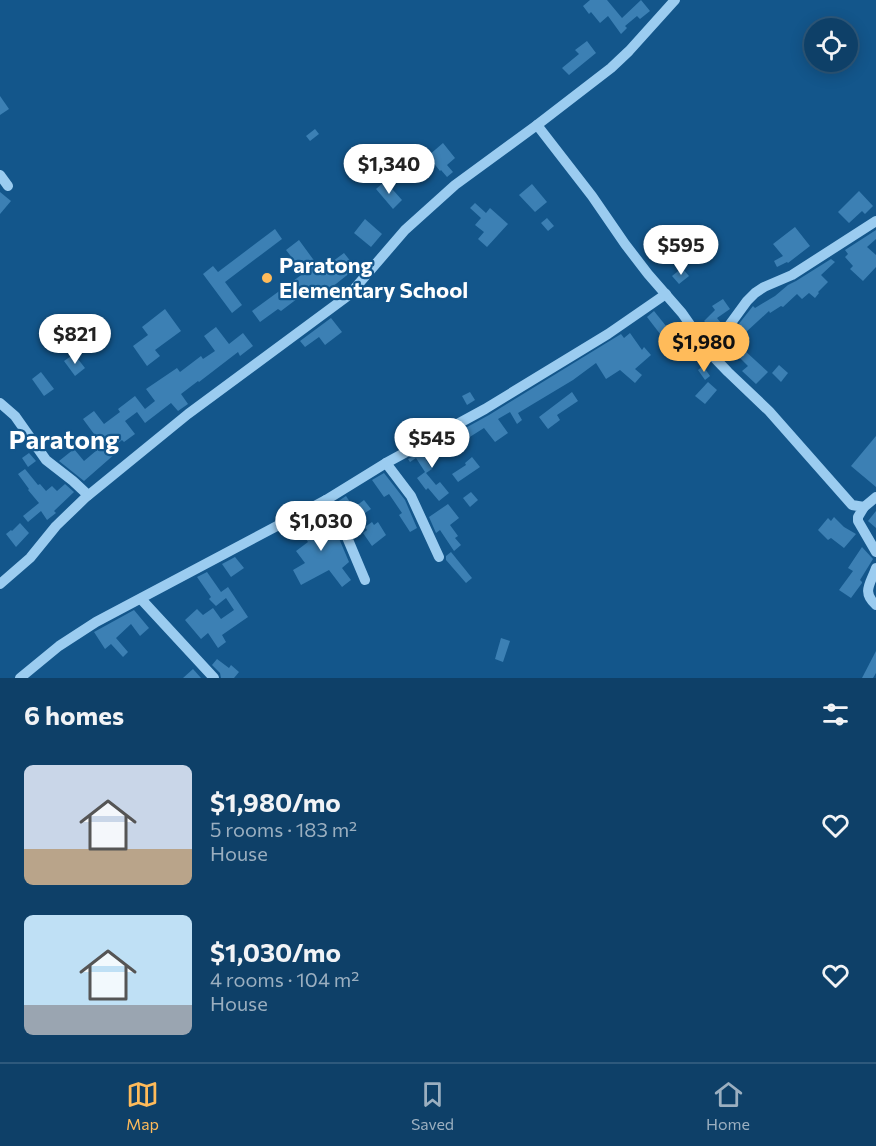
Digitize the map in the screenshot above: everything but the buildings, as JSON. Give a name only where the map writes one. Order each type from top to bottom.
[{"type":"street","points":[[0,584],[30,558],[56,526],[88,495],[188,414],[349,295],[405,230],[455,186],[611,68],[629,51],[671,2]]},
{"type":"street","points":[[537,125],[592,196],[645,271],[696,333],[706,350],[770,411],[852,504],[864,507]]},
{"type":"street","points":[[0,175],[8,186]]},
{"type":"street","points":[[706,350],[755,293],[792,275],[876,221]]},
{"type":"street","points":[[20,678],[59,646],[96,622],[327,500],[386,463],[484,409],[589,346],[666,294]]},
{"type":"street","points":[[0,403],[15,416],[46,460],[88,495]]},
{"type":"street","points":[[386,463],[411,495],[439,557]]},
{"type":"street","points":[[876,497],[864,507],[858,516],[858,521],[876,552]]},
{"type":"street","points":[[327,500],[346,534],[365,580]]},
{"type":"street","points":[[876,568],[867,594],[876,605]]},
{"type":"street","points":[[141,599],[214,678]]},
{"type":"place","name":"Paratong Elementary School","points":[[267,278]]},
{"type":"district","name":"Paratong","points":[[64,440]]}]
